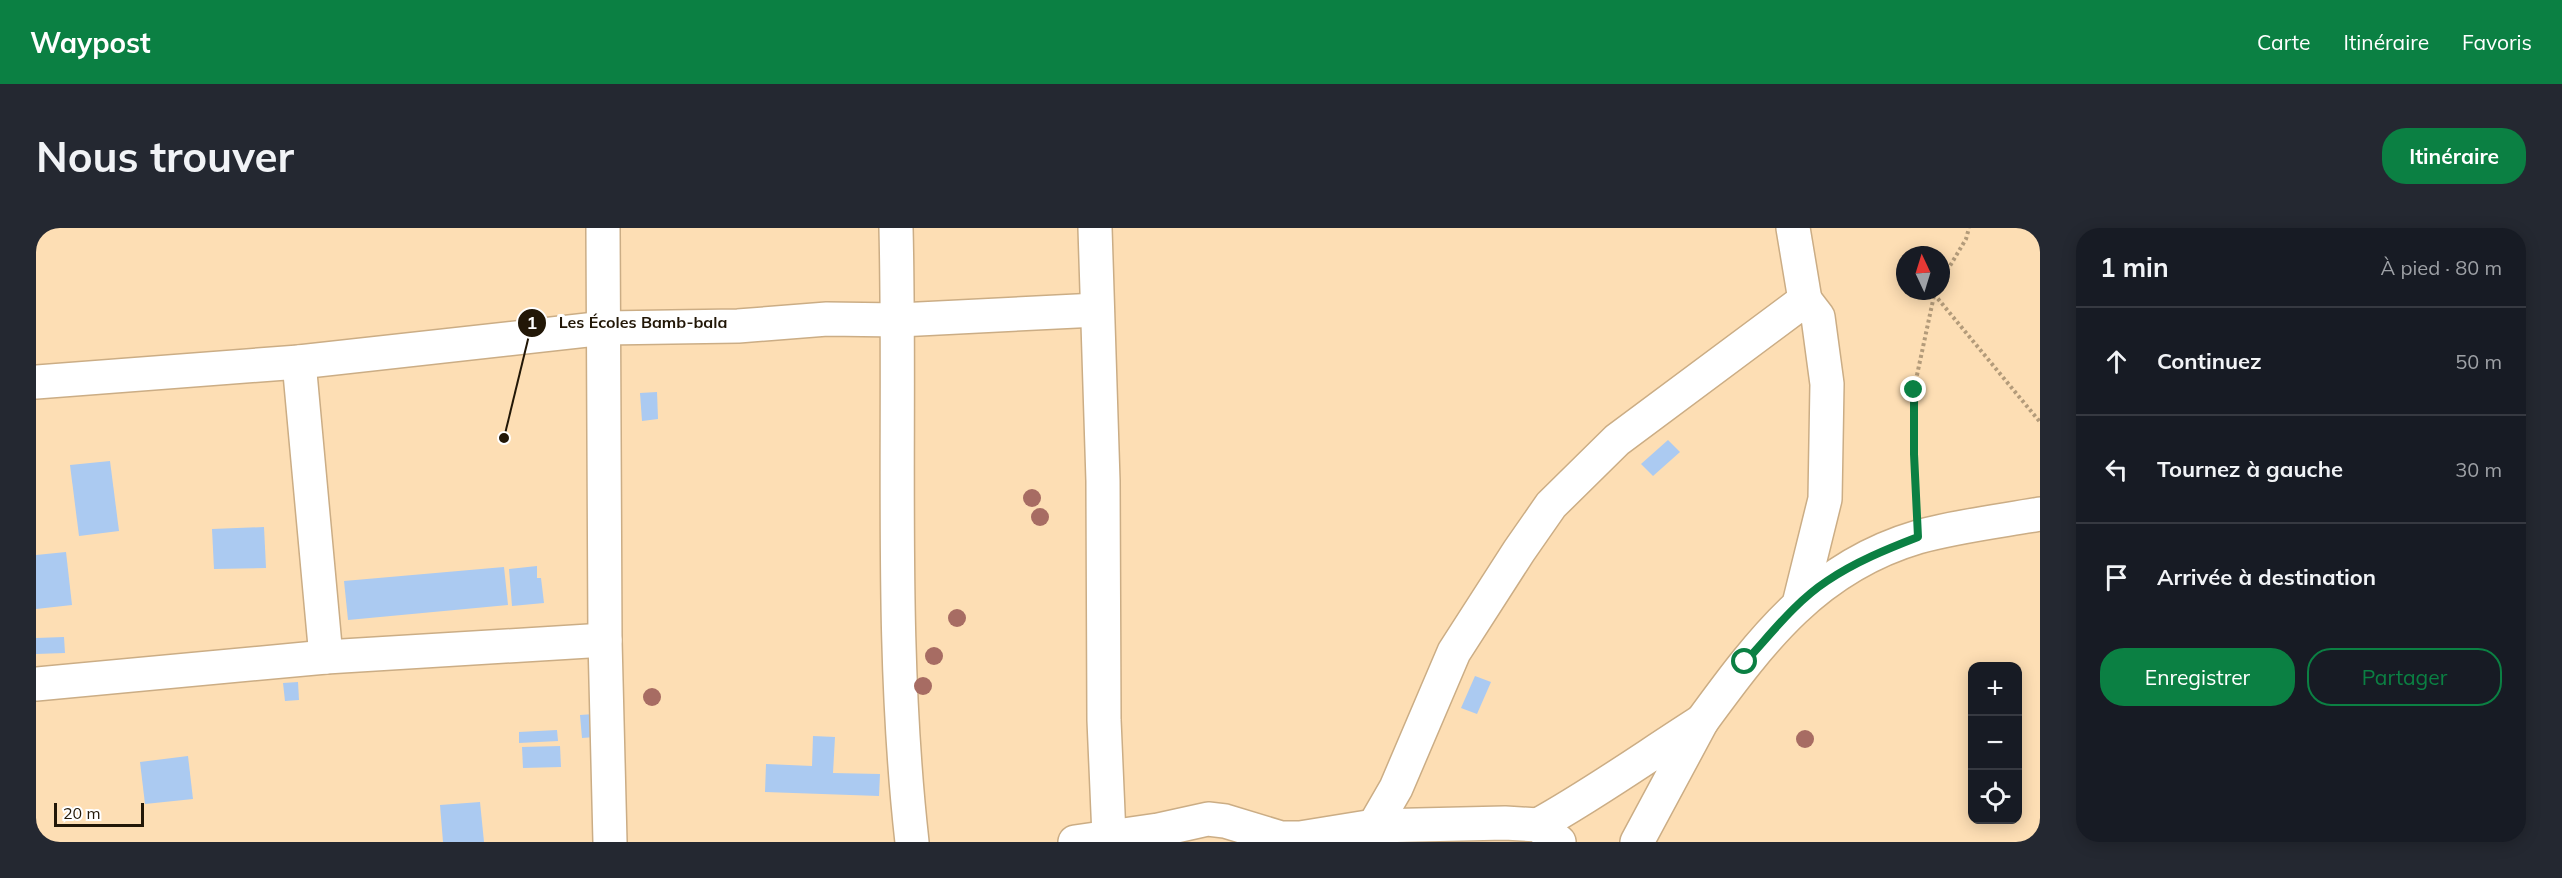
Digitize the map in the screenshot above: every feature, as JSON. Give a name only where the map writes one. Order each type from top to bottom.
[{"type":"street","points":[[603,228],[604,640],[610,842]]},
{"type":"street","points":[[897,228],[897,578],[901,689],[912,842]]},
{"type":"street","points":[[1095,228],[1103,481],[1104,720],[1109,836]]},
{"type":"street","points":[[1793,228],[1805,300],[1818,317],[1827,384],[1826,499],[1799,604]]},
{"type":"street","points":[[1374,826],[1396,788],[1454,652],[1551,506],[1617,440],[1805,300]]},
{"type":"street","points":[[36,382],[299,362],[604,328],[738,326],[827,320],[898,320],[1097,310]]},
{"type":"street","points":[[299,362],[326,657]]},
{"type":"street","points":[[1637,842],[1702,721],[1745,662],[1799,604],[1826,581],[1864,559],[1918,537],[2040,514]]},
{"type":"street","points":[[36,684],[326,657],[604,640]]},
{"type":"street","points":[[1075,842],[1158,830],[1208,819],[1225,821],[1281,838],[1374,826],[1505,823],[1549,834],[1579,803],[1628,768],[1702,721]]},
{"type":"path","points":[[1950,266],[1966,239],[1969,228]]},
{"type":"path","points":[[1918,537],[1914,390],[1932,300]]},
{"type":"path","points":[[1941,300],[2040,422]]},
{"type":"building","points":[[657,392],[658,419],[642,421],[640,393]]},
{"type":"building","points":[[1668,440],[1680,452],[1653,476],[1641,464]]},
{"type":"building","points":[[110,461],[119,531],[79,536],[70,465]]},
{"type":"building","points":[[264,527],[266,568],[214,569],[212,529]]},
{"type":"building","points":[[66,552],[72,605],[36,609],[36,555]]},
{"type":"building","points":[[537,566],[537,578],[541,578],[544,603],[512,606],[509,569]]},
{"type":"building","points":[[504,567],[508,605],[348,620],[344,581]]},
{"type":"building","points":[[64,637],[65,653],[36,654],[36,638]]},
{"type":"building","points":[[1475,676],[1491,682],[1477,714],[1461,708]]},
{"type":"building","points":[[298,682],[299,700],[285,701],[283,683]]},
{"type":"building","points":[[594,714],[595,737],[582,738],[580,715]]},
{"type":"building","points":[[557,730],[558,741],[519,743],[519,732]]},
{"type":"building","points":[[813,736],[835,737],[833,773],[880,774],[879,796],[765,792],[766,764],[812,766]]},
{"type":"building","points":[[560,746],[561,767],[523,768],[522,747]]},
{"type":"building","points":[[188,756],[193,799],[145,804],[140,762]]},
{"type":"building","points":[[480,802],[484,842],[443,842],[440,805]]},
{"type":"place","name":"Les Écoles Bamb-bala","points":[[504,438]]},
{"type":"route","points":[[1745,662],[1799,604],[1826,581],[1864,559],[1918,537],[1914,390]]}]
